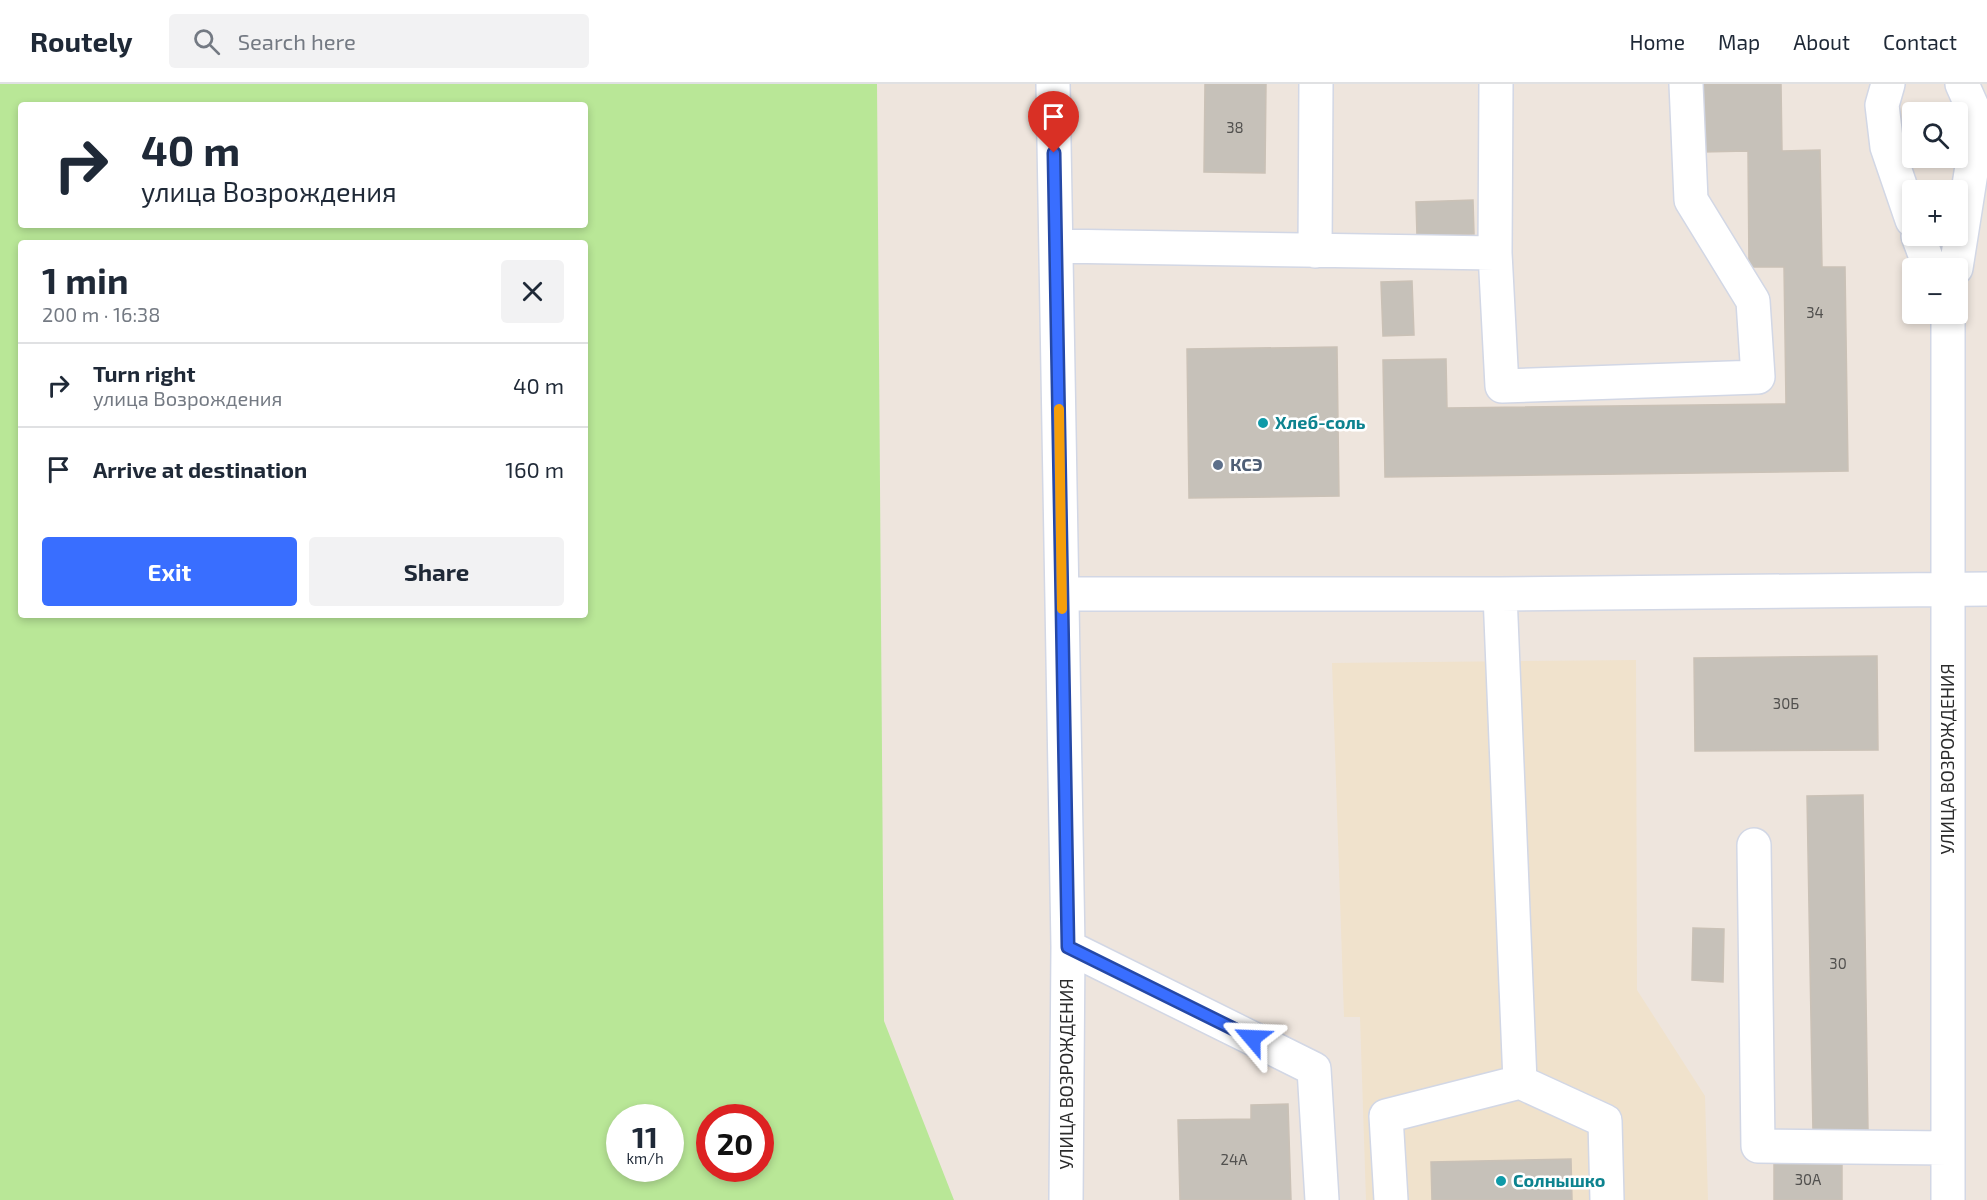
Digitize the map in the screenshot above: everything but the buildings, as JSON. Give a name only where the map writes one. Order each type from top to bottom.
[{"type":"street","name":"УЛИЦА ВОЗРОЖДЕНИЯ","points":[[1053,84],[1068,947],[1066,1200]]},
{"type":"street","points":[[1315,251],[1316,84]]},
{"type":"street","points":[[1496,84],[1494,253],[1502,386],[1758,376],[1753,301],[1691,200],[1686,84]]},
{"type":"street","points":[[1888,84],[1882,105],[1887,147],[1902,190]]},
{"type":"street","points":[[1958,258],[1975,147],[1974,111],[1962,84]]},
{"type":"street","points":[[1056,246],[1494,253]]},
{"type":"street","name":"УЛИЦА ВОЗРОЖДЕНИЯ","points":[[1947,324],[1948,1200]]},
{"type":"street","points":[[1062,594],[1500,594],[1987,589]]},
{"type":"street","points":[[1500,594],[1520,1082]]},
{"type":"street","points":[[1754,845],[1758,1146],[1948,1148]]},
{"type":"street","points":[[1068,947],[1314,1069],[1322,1200]]},
{"type":"street","points":[[1391,1200],[1386,1116],[1520,1082],[1605,1121],[1607,1200]]},
{"type":"shaded area","points":[[1636,660],[1637,990],[1705,1096],[1708,1200],[1366,1200],[1360,1017],[1344,1017],[1332,663]]},
{"type":"green space","points":[[0,84],[877,84],[884,1021],[954,1200],[0,1200]]},
{"type":"slow traffic","points":[[1059,409],[1062,609]]},
{"type":"place","name":"Хлеб-соль","points":[[1263,423]]},
{"type":"place","name":"КСЭ","points":[[1218,465]]},
{"type":"place","name":"Солнышко","points":[[1501,1181]]},
{"type":"route","points":[[1054,153],[1068,947],[1252,1038]]}]
